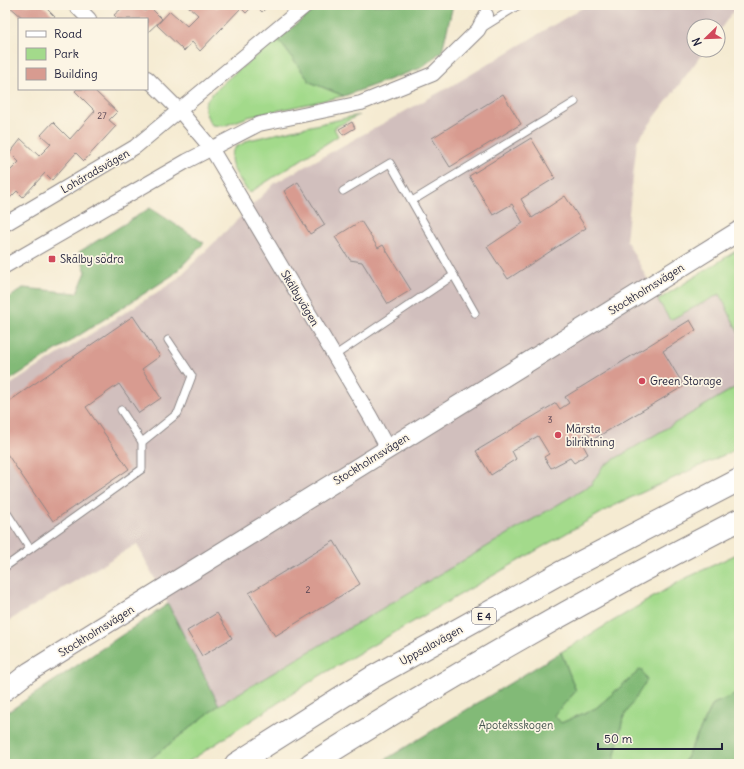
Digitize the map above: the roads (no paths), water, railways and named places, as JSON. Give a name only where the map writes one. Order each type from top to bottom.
[{"type":"highway","name":"Uppsalavägen","points":[[236,764],[373,677],[560,573],[739,480]]},
{"type":"highway","points":[[311,764],[392,713],[577,605],[739,520]]},
{"type":"street","points":[[75,5],[88,18]]},
{"type":"street","name":"Lohäradsvägen","points":[[5,224],[135,147],[306,5]]},
{"type":"street","points":[[5,266],[211,148],[259,124],[361,103],[433,74],[478,30],[486,15]]},
{"type":"street","points":[[148,79],[179,110],[211,148]]},
{"type":"street","name":"Skälbyvägen","points":[[211,148],[388,449]]},
{"type":"street","name":"Stockholmsvägen","points":[[5,691],[29,672],[739,231]]},
{"type":"lane","points":[[478,30],[519,5]]},
{"type":"lane","points":[[412,201],[575,102]]},
{"type":"lane","points":[[343,191],[390,163],[475,313]]},
{"type":"lane","points":[[334,356],[454,276]]},
{"type":"lane","points":[[142,442],[178,413],[192,376],[168,340]]},
{"type":"lane","points":[[5,567],[142,469],[142,442],[121,410]]},
{"type":"lane","points":[[5,510],[30,549]]},
{"type":"place","name":"Skälby södra","points":[[52,259]]},
{"type":"place","name":"Green Storage","points":[[642,381]]},
{"type":"place","name":"Märsta bilriktning","points":[[558,435]]},
{"type":"park label","name":"Apoteksskogen","points":[[516,725]]}]
